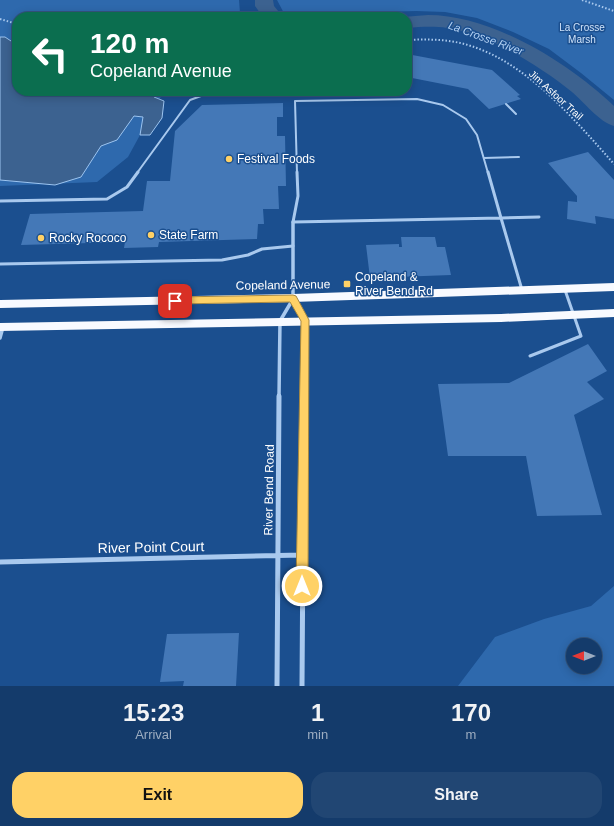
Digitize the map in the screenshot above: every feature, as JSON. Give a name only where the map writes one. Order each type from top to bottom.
[{"type":"highway","name":"Copeland Avenue","points":[[0,304],[293,298],[614,287]]},
{"type":"highway","points":[[2,327],[305,320],[501,318],[614,313]]},
{"type":"street","name":"River Bend Road","points":[[293,222],[293,298],[305,320],[302,686]]},
{"type":"street","name":"River Bend Road","points":[[277,686],[280,321],[293,298]]},
{"type":"street","points":[[0,338],[2,327]]},
{"type":"street","name":"River Point Court","points":[[0,562],[302,555]]},
{"type":"lane","points":[[0,206],[1,202],[107,199],[119,193],[127,187],[190,100],[201,96],[293,96],[295,101],[298,196],[293,222],[539,217]]},
{"type":"lane","points":[[295,101],[402,98],[434,102],[451,109],[469,122],[477,135],[522,290]]},
{"type":"lane","points":[[506,104],[516,114]]},
{"type":"lane","points":[[484,158],[519,157]]},
{"type":"lane","points":[[0,264],[222,260],[248,255],[262,249],[293,246]]},
{"type":"lane","points":[[530,356],[581,336],[564,288]]},
{"type":"path","points":[[582,0],[614,11]]},
{"type":"path","points":[[0,19],[12,23]]},
{"type":"path","name":"Jim Asfoor Trail","points":[[412,40],[441,41],[478,48],[511,66],[539,87],[577,123],[614,164]]},
{"type":"green space","points":[[0,0],[239,0],[240,12],[12,12],[12,96],[161,96],[128,157],[97,182],[0,186]]},
{"type":"green space","name":"La Crosse Marsh","points":[[277,0],[614,0],[614,100],[549,49],[513,32],[477,18],[445,12],[416,11],[283,12]]},
{"type":"green space","points":[[614,586],[614,686],[458,686],[495,637],[544,619],[591,606]]},
{"type":"shaded area","points":[[0,37],[5,37],[12,42],[12,96],[153,96],[164,101],[162,118],[150,135],[140,135],[143,117],[134,116],[117,140],[101,146],[81,177],[55,185],[0,180]]},
{"type":"building","points":[[412,55],[492,70],[520,95],[517,96],[521,99],[489,109],[468,89],[412,78]]},
{"type":"building","name":"Festival Foods","points":[[283,103],[283,117],[277,117],[277,136],[285,136],[286,186],[278,186],[279,209],[263,209],[264,224],[258,224],[257,239],[159,242],[158,247],[124,248],[125,242],[21,245],[30,214],[143,211],[147,181],[170,181],[175,131],[202,105]]},
{"type":"building","points":[[588,152],[614,180],[614,219],[595,216],[596,224],[567,219],[568,201],[577,202],[577,196],[548,163]]},
{"type":"building","points":[[401,237],[435,237],[437,247],[445,247],[451,275],[370,278],[366,245],[399,244],[399,247],[402,247]]},
{"type":"building","points":[[588,344],[607,371],[587,382],[604,399],[574,415],[602,515],[537,516],[526,456],[448,456],[438,384],[509,383]]},
{"type":"building","points":[[239,633],[236,686],[183,686],[184,681],[160,682],[167,634]]},
{"type":"waterway","name":"La Crosse River","points":[[264,0],[265,6],[269,12]]},
{"type":"waterway","name":"La Crosse River","points":[[412,22],[450,22],[495,36],[560,72],[598,103],[614,119]]},
{"type":"place","name":"Festival Foods","points":[[229,159]]},
{"type":"place","name":"State Farm","points":[[151,235]]},
{"type":"place","name":"Rocky Rococo","points":[[41,238]]},
{"type":"place","name":"Copeland & River Bend Rd","points":[[347,284]]},
{"type":"route","points":[[175,301],[293,298],[305,320],[302,586]]}]
